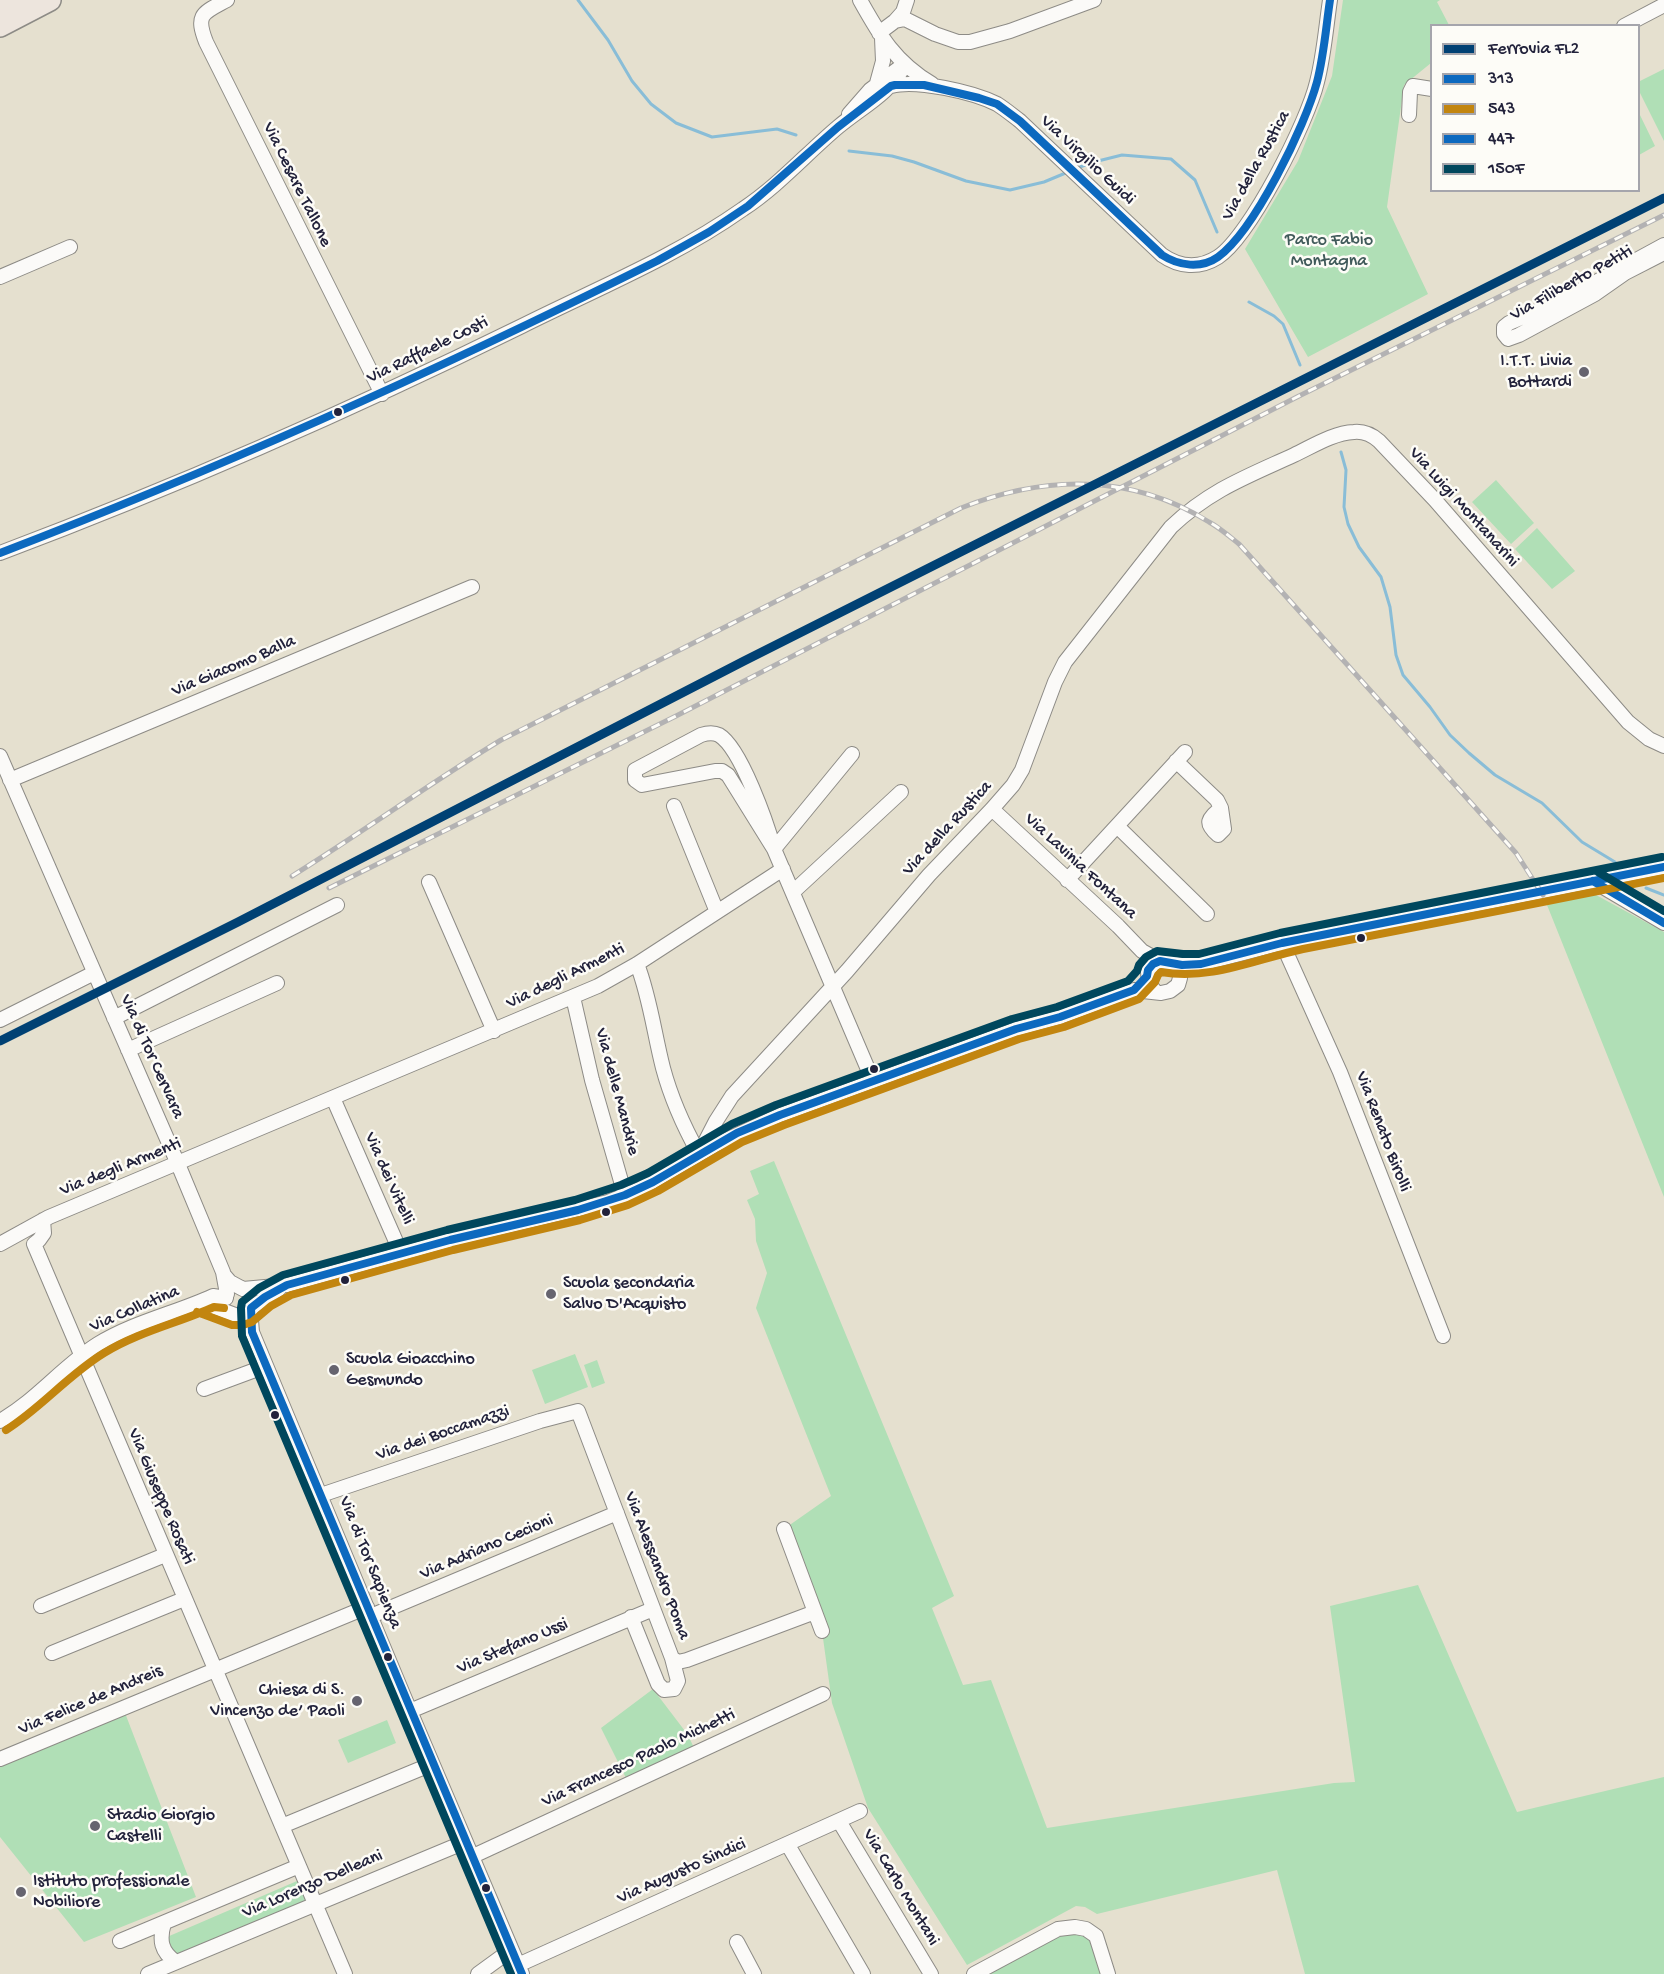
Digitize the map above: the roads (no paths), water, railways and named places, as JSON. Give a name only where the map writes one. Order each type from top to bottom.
[{"type":"highway","points":[[0,9],[16,0]]},
{"type":"highway","points":[[0,26],[50,0]]},
{"type":"street","name":"Via Cesare Tallone","points":[[227,0],[205,13],[200,22],[203,34],[310,254],[382,394]]},
{"type":"street","points":[[860,0],[880,36],[905,64]]},
{"type":"street","points":[[880,36],[903,12],[907,0]]},
{"type":"street","points":[[907,0],[908,12],[919,27],[958,42],[970,42],[1010,31],[1094,0]]},
{"type":"street","name":"Via della Rustica","points":[[1205,263],[1226,251],[1239,236],[1302,125],[1317,83],[1330,0]]},
{"type":"street","points":[[1628,24],[1664,5]]},
{"type":"street","points":[[895,21],[905,19],[913,21]]},
{"type":"street","points":[[880,36],[884,85]]},
{"type":"street","name":"Via Raffaele Costi","points":[[0,554],[253,452],[382,394],[701,236],[747,207],[840,125],[873,102],[884,85],[899,76],[905,64]]},
{"type":"street","name":"Via Virgilio Guidi","points":[[905,64],[939,88]]},
{"type":"street","name":"Via Virgilio Guidi","points":[[884,85],[918,84],[979,98],[1002,107],[1058,156],[1162,255],[1173,262],[1186,265],[1205,263]]},
{"type":"street","points":[[1409,115],[1410,92],[1413,86],[1430,88]]},
{"type":"street","name":"Via Filiberto Petiti","points":[[1664,245],[1561,301],[1509,323],[1504,327],[1504,334],[1508,339],[1519,335],[1595,294],[1625,273],[1664,254]]},
{"type":"street","points":[[0,277],[70,247]]},
{"type":"street","name":"Via Luigi Montanarini","points":[[1192,508],[1222,488],[1328,439],[1355,432],[1373,436],[1435,500],[1628,722],[1649,739],[1664,746]]},
{"type":"street","name":"Via della Rustica","points":[[699,1154],[732,1096],[833,987],[929,875],[1013,785],[1022,770],[1055,682],[1065,662],[1171,527],[1192,508]]},
{"type":"street","name":"Via Giacomo Balla","points":[[10,780],[472,587]]},
{"type":"street","points":[[774,849],[725,773],[712,771],[642,785],[635,780],[634,771],[701,735],[711,733],[720,736],[729,746],[750,784],[765,819],[774,849],[873,1081]]},
{"type":"street","points":[[774,849],[852,754]]},
{"type":"street","name":"Via di Tor Cervara","points":[[0,756],[178,1164],[224,1275],[226,1296]]},
{"type":"street","points":[[1067,880],[1180,757],[1217,800],[1221,808]]},
{"type":"street","points":[[793,892],[901,792]]},
{"type":"street","points":[[674,806],[717,912]]},
{"type":"street","name":"Via Lavinia Fontana","points":[[992,809],[1142,951],[1166,962]]},
{"type":"street","points":[[1117,826],[1207,914]]},
{"type":"street","points":[[1134,990],[1148,973],[1166,962],[1182,965],[1201,964],[1282,943],[1664,867]]},
{"type":"street","name":"Via degli Armenti","points":[[6,1240],[46,1219],[606,982],[783,869]]},
{"type":"street","points":[[1593,881],[1664,923]]},
{"type":"street","points":[[429,882],[494,1031]]},
{"type":"street","points":[[114,1018],[337,905]]},
{"type":"street","name":"Via Renato Birolli","points":[[1282,943],[1340,1072],[1443,1336]]},
{"type":"street","name":"Via Lavinia Fontana","points":[[1142,951],[1148,973]]},
{"type":"street","points":[[1166,962],[1179,972],[1180,978]]},
{"type":"street","points":[[637,964],[649,1000],[668,1083],[684,1127],[699,1154]]},
{"type":"street","points":[[252,1332],[226,1306],[226,1296],[232,1290],[287,1285],[474,1234],[578,1210],[625,1195],[758,1123],[1004,1033],[1060,1017],[1134,990],[1165,992],[1175,989],[1180,978],[1201,964]]},
{"type":"street","points":[[0,1020],[94,973]]},
{"type":"street","points":[[1148,973],[1149,984],[1155,991]]},
{"type":"street","points":[[128,1050],[277,983]]},
{"type":"street","name":"Via delle Mandrie","points":[[573,997],[592,1080],[625,1195]]},
{"type":"street","name":"Via dei Vitelli","points":[[333,1098],[401,1253]]},
{"type":"street","points":[[6,1240],[35,1247],[44,1233],[46,1219]]},
{"type":"street","name":"Via Giuseppe Rosati","points":[[35,1247],[282,1826]]},
{"type":"street","points":[[224,1275],[251,1297],[252,1332]]},
{"type":"street","points":[[201,1302],[243,1315],[265,1297],[287,1285]]},
{"type":"street","name":"Via Collatina","points":[[0,1421],[27,1402],[81,1355],[112,1336],[216,1295],[226,1296]]},
{"type":"street","name":"Via di Tor Sapienza","points":[[252,1332],[520,1969]]},
{"type":"street","points":[[204,1389],[266,1366]]},
{"type":"street","name":"Via dei Boccamazzi","points":[[321,1495],[540,1421],[578,1412]]},
{"type":"street","name":"Via Alessandro Poma","points":[[578,1412],[672,1658],[678,1662],[687,1660],[815,1611]]},
{"type":"street","name":"Via Adriano Cecioni","points":[[369,1612],[617,1513]]},
{"type":"street","points":[[784,1530],[822,1631]]},
{"type":"street","points":[[41,1606],[165,1555]]},
{"type":"street","points":[[52,1653],[184,1599]]},
{"type":"street","name":"Via Stefano Ussi","points":[[410,1711],[653,1609]]},
{"type":"street","name":"Via Felice de Andreis","points":[[0,1759],[237,1660],[369,1612]]},
{"type":"street","points":[[631,1617],[658,1684],[664,1690],[674,1689],[678,1681],[672,1658]]},
{"type":"street","name":"Via Francesco Paolo Michetti","points":[[471,1857],[823,1694]]},
{"type":"street","points":[[345,1974],[282,1826],[432,1764]]},
{"type":"street","name":"Via Augusto Sindici","points":[[520,1969],[860,1811]]},
{"type":"street","name":"Via Carlo Montani","points":[[839,1821],[931,1974]]},
{"type":"street","name":"Via Lorenzo Delleani","points":[[148,1974],[465,1842]]},
{"type":"street","points":[[788,1845],[863,1974]]},
{"type":"street","name":"Via Lorenzo Delleani","points":[[120,1941],[299,1866]]},
{"type":"street","points":[[164,1923],[161,1941],[166,1954],[176,1962]]},
{"type":"street","points":[[974,1974],[1058,1929],[1075,1927],[1090,1932],[1099,1943],[1108,1974]]},
{"type":"street","points":[[737,1942],[754,1974]]},
{"type":"street","points":[[478,1974],[511,1950]]},
{"type":"waterway","points":[[578,0],[608,40],[632,81],[651,104],[676,123],[712,137],[777,129],[796,135]]},
{"type":"waterway","points":[[849,151],[892,156],[966,181],[1010,190],[1044,182],[1068,172]]},
{"type":"waterway","points":[[1077,168],[1122,155],[1171,159],[1195,180],[1217,232]]},
{"type":"waterway","points":[[1249,302],[1274,316],[1283,324],[1300,365]]},
{"type":"waterway","points":[[1341,452],[1346,470],[1344,507],[1348,524],[1359,547],[1381,577],[1390,607],[1396,655],[1403,675],[1450,735],[1469,753],[1495,775],[1542,803],[1582,842],[1615,862]]},
{"type":"waterway","points":[[1646,888],[1664,895]]},
{"type":"railway","points":[[329,888],[676,716],[1297,397],[1664,215]]},
{"type":"railway","points":[[292,876],[501,740],[961,508],[1024,489],[1087,484],[1118,487],[1149,494],[1179,506],[1213,524],[1239,544],[1516,853],[1543,895]]},
{"type":"rail line","name":"FL2","points":[[0,1041],[238,922],[744,661],[1664,198]]},
{"type":"place","name":"I.T.T. Livia Bottardi","points":[[1584,372]]},
{"type":"place","name":"Scuola secondaria Salvo D'Acquisto","points":[[551,1294]]},
{"type":"place","name":"Scuola Gioacchino Gesmundo","points":[[334,1370]]},
{"type":"place","name":"Chiesa di S. Vincenzo de’ Paoli","points":[[357,1701]]},
{"type":"place","name":"Stadio Giorgio Castelli","points":[[95,1826]]},
{"type":"place","name":"Istituto professionale Nobiliore","points":[[21,1892]]},
{"type":"park label","name":"Parco Fabio Montagna","points":[[1329,251]]}]
